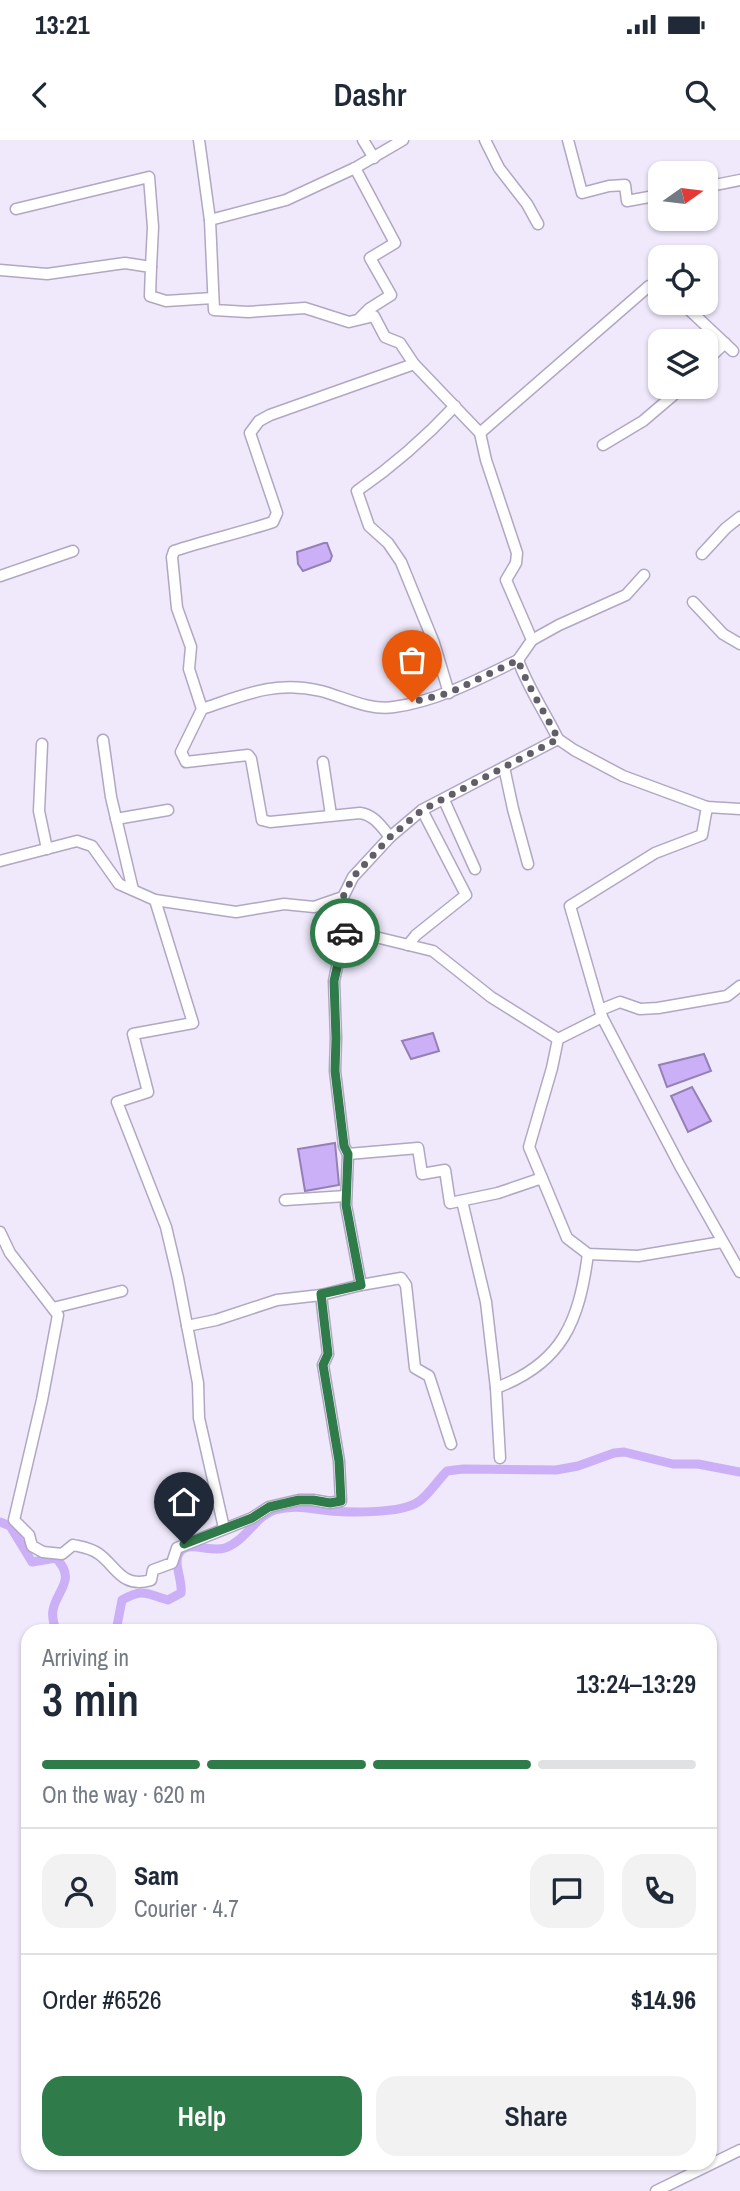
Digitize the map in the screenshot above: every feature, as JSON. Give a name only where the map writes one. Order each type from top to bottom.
[{"type":"street","points":[[199,140],[210,220],[214,310],[248,312],[305,308],[349,322],[374,316],[385,337],[400,343],[414,364],[480,432],[485,460],[517,553],[516,563],[506,580],[532,640]]},
{"type":"street","points":[[363,140],[374,158]]},
{"type":"street","points":[[210,220],[286,200],[355,168],[403,140]]},
{"type":"street","points":[[485,140],[499,168],[538,224]]},
{"type":"street","points":[[568,140],[582,193],[625,185],[627,201],[648,197]]},
{"type":"street","points":[[355,168],[395,243],[370,258],[391,295],[369,309],[359,320]]},
{"type":"street","points":[[16,209],[149,177],[153,227],[150,296],[166,301],[214,298]]},
{"type":"street","points":[[718,184],[740,180]]},
{"type":"street","points":[[0,270],[47,274],[125,263],[151,267]]},
{"type":"street","points":[[480,432],[648,287]]},
{"type":"street","points":[[695,315],[733,351]]},
{"type":"street","points":[[718,349],[725,342]]},
{"type":"street","points":[[390,837],[368,814],[262,820],[248,755],[186,762],[181,752],[202,709],[189,669],[191,647],[177,608],[172,557],[174,551],[273,522],[277,513],[250,433],[259,421],[414,364]]},
{"type":"street","points":[[603,445],[643,421],[669,399]]},
{"type":"street","points":[[449,693],[434,643],[401,562],[388,543],[369,526],[357,491],[390,469],[455,406]]},
{"type":"street","points":[[702,554],[740,517]]},
{"type":"street","points":[[0,576],[73,551]]},
{"type":"street","points":[[202,709],[269,687],[321,691],[355,703],[392,708],[449,693],[518,660],[532,640],[559,625],[626,595],[644,575]]},
{"type":"street","points":[[693,602],[723,634],[740,645]]},
{"type":"street","points":[[518,660],[523,676],[558,739],[573,750],[623,776],[707,807],[740,809]]},
{"type":"street","points":[[361,1285],[346,1205],[348,1154],[344,1146],[335,1071],[334,981],[346,925],[343,897],[353,877],[390,837],[422,810],[558,739]]},
{"type":"street","points":[[103,740],[116,819],[133,890]]},
{"type":"street","points":[[42,744],[39,811],[47,849]]},
{"type":"street","points":[[323,762],[331,816]]},
{"type":"street","points":[[504,767],[528,864]]},
{"type":"street","points":[[444,800],[475,869]]},
{"type":"street","points":[[707,807],[702,835],[655,853],[570,906],[601,1013],[740,1272]]},
{"type":"street","points":[[116,819],[168,810]]},
{"type":"street","points":[[408,946],[416,935],[466,895],[422,810]]},
{"type":"street","points":[[0,861],[77,841],[92,846],[119,884],[155,900],[236,912],[284,904],[314,907],[343,897]]},
{"type":"street","points":[[155,900],[193,1023],[133,1034],[148,1092],[117,1102],[166,1227],[198,1383],[199,1418],[224,1528]]},
{"type":"street","points":[[346,925],[358,934],[433,951],[491,997],[558,1039]]},
{"type":"street","points":[[722,1242],[638,1256],[588,1254],[567,1238],[528,1147],[558,1039],[620,1002],[640,1009],[658,1008],[727,996],[740,986]]},
{"type":"street","points":[[348,1154],[418,1148],[422,1174],[445,1170],[450,1203],[498,1193],[542,1178]]},
{"type":"street","points":[[285,1200],[346,1196]]},
{"type":"street","points":[[463,1202],[486,1302],[496,1388],[499,1458]]},
{"type":"street","points":[[0,1232],[10,1253],[58,1315],[42,1400],[14,1520],[29,1535],[32,1546],[43,1552],[62,1554],[73,1545],[85,1547],[102,1556],[115,1572],[130,1580],[150,1580],[153,1570],[172,1563],[177,1548],[252,1518],[258,1512],[281,1504],[313,1500],[330,1503],[341,1501],[339,1461],[323,1365],[328,1354],[321,1294]]},
{"type":"street","points":[[496,1388],[521,1379],[559,1346],[574,1318],[584,1288],[588,1254]]},
{"type":"street","points":[[187,1326],[216,1320],[277,1300],[401,1278],[406,1285],[415,1368],[429,1376],[451,1444]]},
{"type":"street","points":[[53,1308],[122,1291]]},
{"type":"street","points":[[717,2161],[740,2150]]},
{"type":"street","points":[[656,2191],[699,2170]]},
{"type":"shaded area","points":[[327,543],[332,556],[330,561],[303,571],[298,564],[297,552]]},
{"type":"shaded area","points":[[433,1033],[439,1051],[411,1059],[402,1041]]},
{"type":"shaded area","points":[[704,1054],[711,1071],[667,1087],[659,1065]]},
{"type":"shaded area","points":[[692,1087],[711,1121],[688,1132],[671,1096]]},
{"type":"shaded area","points":[[335,1143],[339,1185],[305,1191],[298,1149]]},
{"type":"waterway","points":[[117,1624],[122,1600],[129,1596],[150,1594],[168,1600],[181,1593],[177,1561],[184,1549],[225,1548],[239,1540],[262,1517],[275,1510],[299,1507],[358,1512],[399,1509],[422,1499],[447,1471],[556,1470],[624,1452],[673,1464],[698,1464],[740,1472]]},
{"type":"waterway","points":[[0,1522],[10,1526],[32,1562],[56,1558],[63,1568],[64,1585],[53,1609],[55,1624]]},
{"type":"way so far","points":[[345,933],[343,897],[353,877],[390,837],[422,810],[558,739],[523,676],[518,660],[449,693],[412,702]]},
{"type":"route","points":[[184,1544],[252,1518],[269,1507],[299,1500],[330,1503],[341,1501],[339,1461],[323,1365],[328,1354],[321,1294],[361,1285],[346,1205],[348,1154],[344,1146],[335,1071],[334,981],[345,933]]}]
